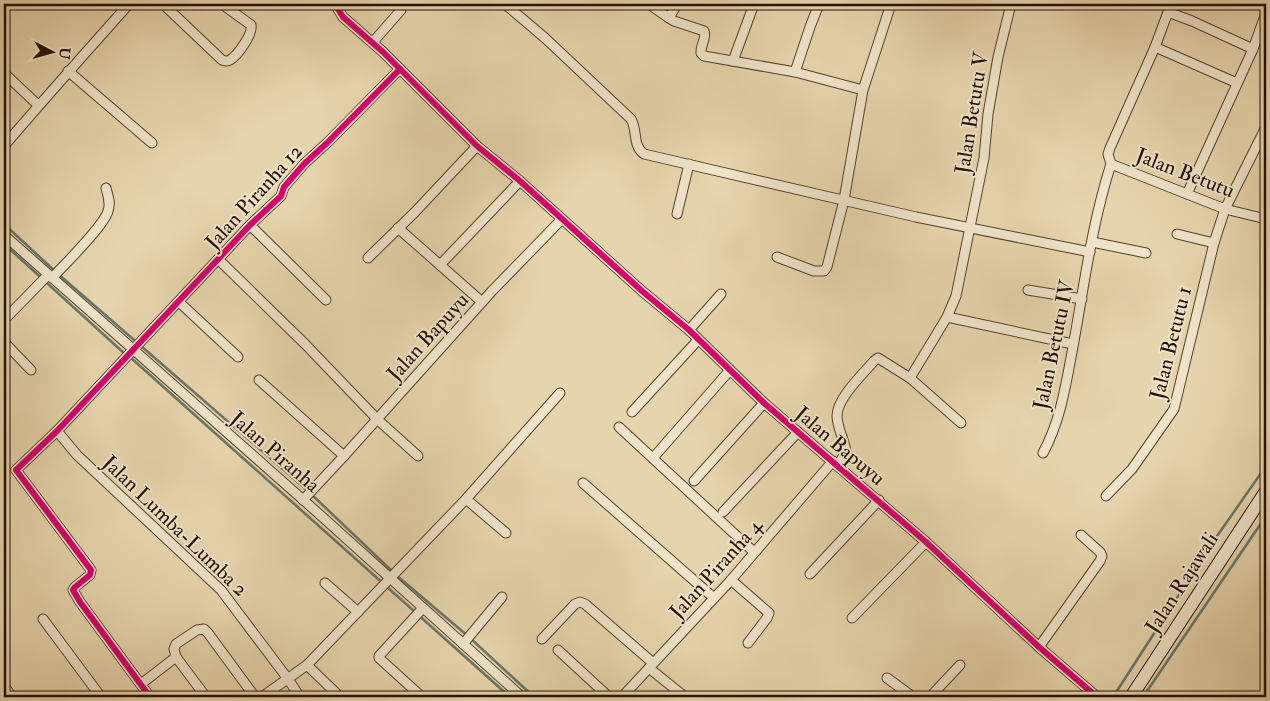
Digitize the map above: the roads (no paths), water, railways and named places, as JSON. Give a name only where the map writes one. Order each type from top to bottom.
[{"type":"main road","name":"Jalan Rajawali","points":[[1131,697],[1266,491]]},
{"type":"street","points":[[4,146],[38,105],[129,4]]},
{"type":"street","points":[[163,4],[225,61],[230,60],[249,37],[252,30],[251,25],[222,4]]},
{"type":"street","points":[[339,4],[338,9],[343,17],[373,42],[477,146],[562,219]]},
{"type":"street","points":[[504,4],[545,38],[631,119],[635,126],[636,143],[639,150],[644,154],[971,229],[1090,252]]},
{"type":"street","points":[[649,4],[674,21],[704,31],[705,37],[700,50],[704,56],[795,72],[862,90]]},
{"type":"street","points":[[669,18],[677,4]]},
{"type":"street","points":[[733,61],[754,4]]},
{"type":"street","points":[[795,72],[819,4]]},
{"type":"street","points":[[777,257],[814,271],[824,271],[827,267],[844,200],[862,90],[891,4]]},
{"type":"street","name":"Jalan Betutu V","points":[[910,378],[947,317],[956,296],[984,158],[998,57],[1011,4]]},
{"type":"street","points":[[1111,164],[1108,154],[1110,148],[1155,48],[1169,8],[1192,21],[1253,49]]},
{"type":"street","points":[[373,42],[401,10]]},
{"type":"street","points":[[1187,194],[1253,49],[1266,13]]},
{"type":"street","points":[[1155,48],[1237,83]]},
{"type":"street","name":"Jalan Piranha 12","points":[[141,684],[73,590],[90,575],[91,570],[16,470],[134,350],[250,225],[281,196],[284,187],[305,163],[400,69]]},
{"type":"street","points":[[68,71],[152,143]]},
{"type":"street","points":[[4,73],[38,105]]},
{"type":"street","name":"Jalan Betutu 1","points":[[1106,496],[1132,469],[1174,409],[1214,243],[1225,209],[1266,127]]},
{"type":"street","points":[[368,258],[477,146]]},
{"type":"street","points":[[677,214],[690,164]]},
{"type":"street","name":"Jalan Betutu","points":[[1092,242],[1111,164],[1225,209],[1266,219]]},
{"type":"street","points":[[440,265],[520,181]]},
{"type":"street","points":[[4,320],[100,226],[108,213],[110,202],[106,188]]},
{"type":"street","name":"Jalan Bapuyu","points":[[303,500],[482,302],[562,219],[642,291],[689,330],[764,403],[879,500],[1039,647],[1097,697]]},
{"type":"street","points":[[250,225],[326,300]]},
{"type":"street","points":[[398,228],[482,302]]},
{"type":"street","points":[[1177,234],[1214,243]]},
{"type":"street","name":"Jalan Piranha","points":[[4,236],[303,500],[518,696]]},
{"type":"street","points":[[1092,242],[1146,253]]},
{"type":"street","name":"Jalan Betutu IV","points":[[1043,453],[1056,421],[1065,389],[1092,242]]},
{"type":"street","points":[[218,260],[323,362],[377,419],[418,456]]},
{"type":"street","points":[[1028,290],[1082,299]]},
{"type":"street","points":[[689,330],[721,294]]},
{"type":"street","points":[[179,302],[238,356]]},
{"type":"street","points":[[947,317],[1073,344]]},
{"type":"street","points":[[632,412],[698,340]]},
{"type":"street","points":[[4,342],[31,370]]},
{"type":"street","points":[[835,463],[846,454],[837,417],[838,410],[846,394],[874,361],[880,358],[910,378],[961,423]]},
{"type":"street","points":[[652,458],[730,370]]},
{"type":"street","points":[[259,380],[344,456]]},
{"type":"street","points":[[262,697],[307,665],[466,499],[560,393]]},
{"type":"street","points":[[694,481],[764,403]]},
{"type":"street","points":[[619,427],[754,552]]},
{"type":"street","name":"Jalan Lumba-Lumba 2","points":[[56,431],[77,455],[221,590],[300,697]]},
{"type":"street","points":[[723,512],[798,432]]},
{"type":"street","name":"Jalan Piranha 4","points":[[622,697],[732,580],[754,552],[835,463]]},
{"type":"street","points":[[583,483],[714,598]]},
{"type":"street","points":[[466,499],[506,533]]},
{"type":"street","points":[[810,574],[879,500]]},
{"type":"street","points":[[1039,647],[1102,556],[1081,535]]},
{"type":"street","points":[[852,618],[926,542]]},
{"type":"street","points":[[732,580],[769,613],[748,643]]},
{"type":"street","points":[[325,583],[358,612]]},
{"type":"street","points":[[463,644],[502,597]]},
{"type":"street","points":[[542,639],[575,604],[580,602],[585,604],[685,697]]},
{"type":"street","points":[[422,697],[379,656],[423,608]]},
{"type":"street","points":[[43,619],[101,697]]},
{"type":"street","points":[[206,697],[176,657],[174,649],[176,644],[197,630],[204,629],[255,697]]},
{"type":"street","points":[[558,650],[608,697]]},
{"type":"street","points":[[150,697],[141,684],[176,657]]},
{"type":"street","points":[[930,697],[960,664]]},
{"type":"street","points":[[307,665],[340,697]]},
{"type":"street","points":[[888,678],[913,697]]},
{"type":"street","points":[[4,686],[12,697]]},
{"type":"waterway","points":[[4,224],[57,273],[309,492],[392,571]]},
{"type":"waterway","points":[[4,244],[125,354]]},
{"type":"waterway","points":[[130,357],[510,697]]},
{"type":"waterway","points":[[1113,697],[1215,539],[1266,466]]},
{"type":"waterway","points":[[1143,697],[1266,516]]},
{"type":"waterway","points":[[396,575],[469,637],[534,697]]}]
